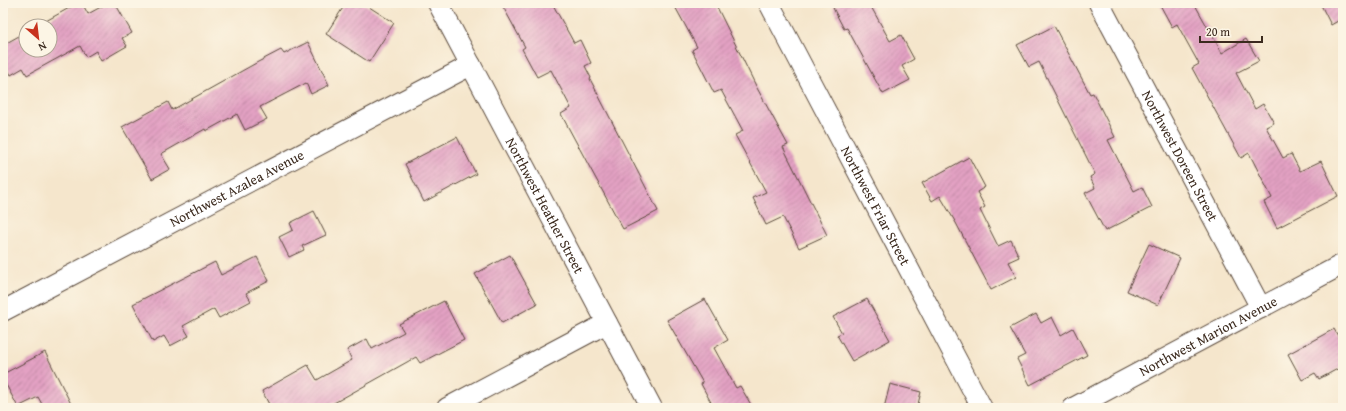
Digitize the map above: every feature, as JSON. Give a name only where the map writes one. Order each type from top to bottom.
[{"type":"street","name":"Northwest Heather Street","points":[[438,3],[652,408]]},
{"type":"street","name":"Northwest Friar Street","points":[[769,3],[982,408]]},
{"type":"street","name":"Northwest Doreen Street","points":[[1099,3],[1261,308]]},
{"type":"street","name":"Northwest Azalea Avenue","points":[[3,311],[471,65]]},
{"type":"street","name":"Northwest Marion Avenue","points":[[1072,408],[1343,264]]},
{"type":"street","points":[[447,408],[607,323]]},
{"type":"building","points":[[78,3],[82,3],[88,14],[108,3],[115,3],[132,33],[122,38],[127,46],[101,61],[96,51],[86,57],[80,46],[27,75],[23,68],[11,75],[3,61],[3,45],[18,37],[18,58],[58,58],[58,18],[51,18]]},
{"type":"building","points":[[346,3],[363,3],[394,23],[369,62],[326,34]]},
{"type":"building","points":[[501,3],[552,3],[574,43],[580,40],[591,63],[585,66],[591,78],[590,79],[658,211],[623,229],[561,114],[571,108],[551,70],[537,77],[522,49],[525,47]]},
{"type":"building","points":[[673,3],[715,3],[757,88],[788,145],[783,147],[827,235],[799,248],[783,217],[766,225],[753,198],[766,192],[735,135],[743,131],[721,90],[714,93],[692,50],[697,47]]},
{"type":"building","points":[[842,3],[869,3],[890,41],[901,35],[914,59],[902,66],[910,80],[883,94],[847,28],[844,29],[833,8]]},
{"type":"building","points":[[1159,3],[1194,3],[1222,53],[1246,39],[1259,61],[1236,73],[1255,109],[1263,104],[1274,123],[1266,127],[1283,158],[1291,154],[1300,171],[1321,161],[1338,196],[1277,228],[1264,202],[1272,198],[1249,153],[1241,158],[1192,68],[1199,64],[1177,24],[1172,27]]},
{"type":"building","points":[[1320,3],[1343,3],[1343,18],[1331,25]]},
{"type":"building","points":[[1054,26],[1090,94],[1093,93],[1115,137],[1108,140],[1134,191],[1142,187],[1152,207],[1105,231],[1085,193],[1095,188],[1090,177],[1095,174],[1039,62],[1029,67],[1017,45]]},
{"type":"building","points":[[308,42],[329,85],[311,94],[306,83],[260,107],[267,119],[245,130],[237,114],[206,131],[205,129],[161,154],[170,169],[152,179],[122,127],[168,102],[172,110],[281,50],[284,54]]},
{"type":"building","points":[[457,137],[476,174],[424,202],[405,164]]},
{"type":"building","points":[[969,157],[985,187],[977,192],[985,207],[980,210],[998,246],[1011,240],[1019,257],[1008,262],[1016,277],[991,290],[940,196],[932,201],[922,183]]},
{"type":"building","points":[[314,211],[326,235],[302,246],[304,250],[289,257],[279,237],[293,230],[290,223]]},
{"type":"building","points":[[1149,244],[1180,258],[1158,305],[1127,291]]},
{"type":"building","points":[[510,255],[537,304],[502,323],[475,274]]},
{"type":"building","points":[[257,257],[269,281],[246,293],[251,301],[219,318],[214,309],[183,326],[189,336],[170,346],[164,336],[153,342],[133,304],[215,262],[221,275]]},
{"type":"building","points":[[705,299],[728,340],[714,348],[736,388],[740,386],[753,408],[714,408],[701,384],[703,383],[667,320]]},
{"type":"building","points":[[867,299],[890,340],[852,361],[837,335],[842,333],[833,317]]},
{"type":"building","points":[[444,301],[464,340],[420,363],[416,357],[325,408],[271,408],[262,391],[308,365],[317,380],[352,360],[347,350],[367,339],[372,349],[404,332],[399,324]]},
{"type":"building","points":[[1036,314],[1041,323],[1052,317],[1061,335],[1073,328],[1087,355],[1030,385],[1017,359],[1025,355],[1010,328]]},
{"type":"building","points":[[1334,329],[1343,345],[1343,366],[1319,379],[1315,373],[1302,380],[1288,354]]},
{"type":"building","points":[[45,352],[73,408],[44,408],[38,397],[18,407],[3,379],[3,374]]},
{"type":"building","points":[[890,384],[921,392],[917,408],[884,408]]}]
